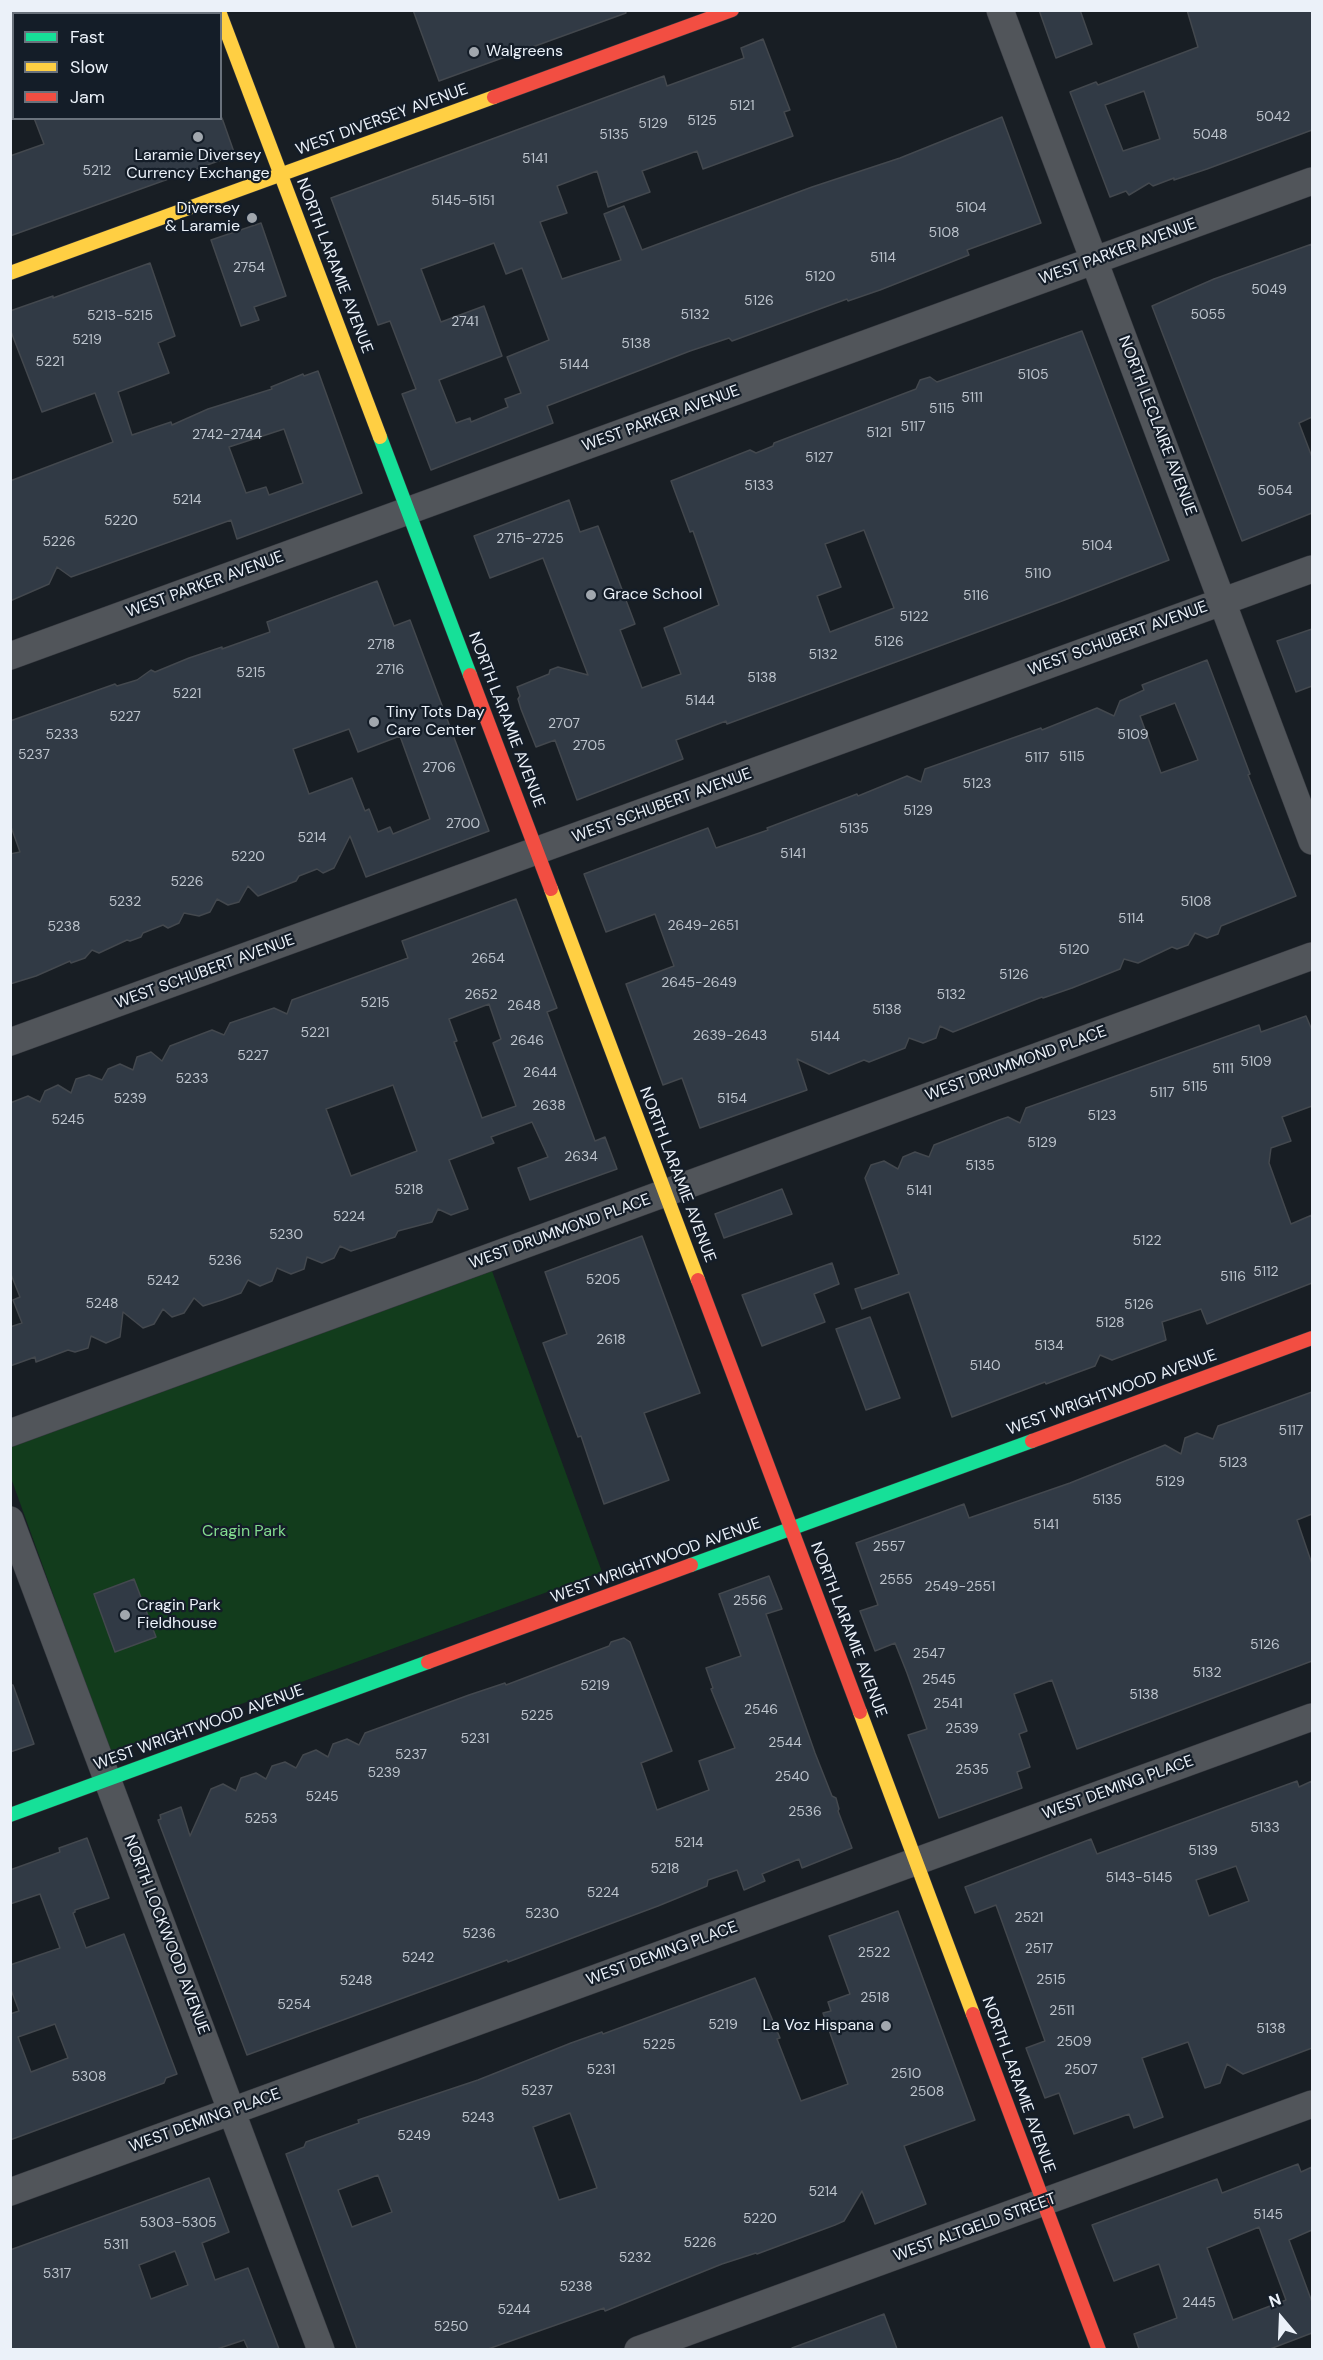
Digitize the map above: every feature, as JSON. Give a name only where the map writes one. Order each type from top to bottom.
[{"type":"street","name":"WEST DIVERSEY AVENUE","points":[[10,273],[732,10]]},
{"type":"street","name":"NORTH LECLAIRE AVENUE","points":[[1000,10],[1312,841]]},
{"type":"street","name":"NORTH LARAMIE AVENUE","points":[[222,18],[666,1193],[1099,2349]]},
{"type":"street","name":"WEST PARKER AVENUE","points":[[10,656],[1312,181]]},
{"type":"street","name":"WEST SCHUBERT AVENUE","points":[[10,1042],[1312,569]]},
{"type":"street","name":"WEST DRUMMOND PLACE","points":[[10,1433],[1312,956]]},
{"type":"street","name":"WEST WRIGHTWOOD AVENUE","points":[[10,1815],[1312,1338]]},
{"type":"street","name":"NORTH LOCKWOOD AVENUE","points":[[10,1520],[321,2349]]},
{"type":"street","name":"WEST DEMING PLACE","points":[[10,2192],[1312,1717]]},
{"type":"street","name":"WEST ALTGELD STREET","points":[[638,2349],[1312,2104]]},
{"type":"green space","name":"Cragin Park","points":[[492,1271],[602,1572],[110,1752],[11,1478],[11,1446]]},
{"type":"building","name":"Walgreens","points":[[413,10],[625,10],[626,13],[439,81]]},
{"type":"building","points":[[1039,10],[1080,10],[1092,44],[1056,58]]},
{"type":"building","points":[[1187,10],[1312,10],[1312,130],[1174,180],[1174,178],[1153,186],[1149,183],[1129,195],[1126,191],[1110,197],[1070,92],[1096,82],[1098,85],[1198,47]],"holes":[[[1144,91],[1160,139],[1123,151],[1105,105]]]},
{"type":"building","points":[[763,39],[790,110],[784,112],[793,136],[703,169],[697,151],[642,171],[650,192],[608,207],[597,171],[557,186],[567,213],[540,222],[562,279],[621,260],[604,214],[624,206],[642,250],[812,187],[900,158],[1002,117],[1041,223],[967,250],[969,255],[880,290],[848,301],[847,299],[732,341],[729,338],[690,351],[547,406],[553,423],[431,470],[402,394],[416,389],[390,321],[378,325],[331,198],[664,76],[667,86],[744,58],[741,48]],"holes":[[[494,243],[506,274],[522,268],[549,340],[507,357],[521,393],[505,399],[508,407],[471,422],[470,418],[456,423],[439,380],[502,356],[484,306],[441,322],[421,269]]]},
{"type":"building","points":[[222,118],[235,155],[10,236],[10,156],[44,144],[35,120],[222,120]]},
{"type":"building","points":[[261,223],[286,296],[254,307],[259,320],[241,326],[211,240]]},
{"type":"building","points":[[1312,244],[1312,417],[1299,423],[1312,457],[1312,513],[1242,541],[1152,306],[1214,279]]},
{"type":"building","points":[[150,263],[175,336],[158,343],[169,373],[118,392],[132,435],[171,422],[172,425],[208,409],[272,389],[271,387],[303,374],[304,376],[318,371],[362,493],[237,539],[231,520],[71,577],[57,567],[49,584],[10,601],[10,481],[113,442],[95,393],[42,412],[10,329],[10,311],[53,296],[53,298]],"holes":[[[284,429],[303,483],[269,495],[266,487],[246,493],[229,447]]]},
{"type":"building","points":[[1082,331],[1169,560],[727,724],[726,721],[676,740],[683,759],[577,800],[555,740],[536,747],[518,699],[520,696],[517,687],[549,674],[550,670],[558,667],[588,675],[543,558],[490,578],[474,536],[569,500],[580,532],[598,526],[635,624],[620,630],[642,688],[681,674],[664,628],[719,605],[693,531],[690,532],[671,481],[750,450],[756,453],[773,446],[774,443],[916,389],[920,380],[930,377],[937,382]],"holes":[[[864,530],[894,608],[830,632],[817,596],[841,587],[825,544]]]},
{"type":"building","points":[[377,581],[394,626],[410,620],[489,831],[366,877],[350,836],[334,868],[323,873],[317,869],[299,876],[296,881],[258,896],[248,886],[239,902],[228,905],[217,899],[210,912],[199,916],[184,913],[179,923],[168,928],[163,925],[143,933],[141,937],[127,940],[99,953],[92,950],[85,958],[71,963],[70,961],[36,976],[10,984],[10,854],[20,852],[10,824],[10,721],[115,684],[117,686],[137,680],[151,670],[155,672],[189,658],[270,632],[267,622]],"holes":[[[349,729],[358,752],[400,736],[430,819],[393,834],[390,827],[378,832],[369,809],[365,811],[352,778],[309,794],[293,749]]]},
{"type":"building","points":[[1312,629],[1312,686],[1296,692],[1277,641]]},
{"type":"building","points":[[1207,660],[1250,774],[1248,775],[1296,896],[1221,926],[1218,934],[1207,938],[1195,933],[1188,945],[1177,949],[1172,947],[1138,963],[1124,959],[1120,969],[953,1032],[940,1026],[936,1038],[923,1043],[909,1038],[905,1048],[869,1062],[864,1060],[829,1074],[797,1059],[807,1090],[700,1128],[682,1078],[663,1085],[626,984],[674,966],[655,914],[606,932],[584,874],[708,828],[716,848],[907,776],[921,782],[925,769],[1041,728],[1042,730],[1097,708],[1114,716],[1120,701],[1144,690],[1142,685]],"holes":[[[1175,703],[1198,760],[1161,773],[1140,716]]]},
{"type":"building","points":[[516,899],[557,1008],[547,1012],[595,1141],[605,1137],[617,1169],[530,1200],[518,1168],[548,1157],[532,1122],[491,1137],[494,1143],[449,1160],[468,1209],[451,1215],[438,1209],[432,1222],[398,1231],[395,1237],[351,1251],[340,1246],[334,1258],[322,1263],[307,1257],[304,1269],[291,1274],[277,1268],[272,1281],[260,1286],[248,1280],[241,1293],[222,1300],[203,1306],[194,1298],[184,1313],[172,1317],[163,1309],[154,1324],[143,1328],[123,1312],[120,1337],[106,1343],[91,1336],[88,1348],[75,1352],[68,1350],[36,1362],[35,1357],[10,1366],[10,1327],[22,1323],[13,1300],[20,1297],[10,1272],[10,1103],[28,1096],[40,1102],[45,1091],[58,1085],[71,1093],[76,1079],[89,1075],[102,1080],[108,1069],[120,1064],[133,1070],[137,1057],[151,1052],[162,1061],[170,1046],[212,1030],[224,1035],[230,1023],[274,1008],[287,1014],[292,1000],[408,958],[402,941]],"holes":[[[489,1004],[501,1039],[493,1043],[516,1106],[482,1118],[454,1042],[457,1041],[449,1019]],[[393,1085],[417,1151],[351,1176],[326,1109]]]},
{"type":"building","points":[[1306,1016],[1312,1030],[1312,1106],[1282,1117],[1291,1141],[1271,1148],[1269,1163],[1291,1224],[1312,1215],[1312,1283],[1207,1324],[1201,1309],[1162,1322],[1166,1340],[1112,1360],[1100,1355],[1095,1366],[952,1417],[909,1292],[862,1309],[855,1289],[899,1274],[865,1178],[871,1165],[884,1161],[898,1169],[903,1157],[915,1152],[929,1157],[934,1145],[999,1120],[1008,1117],[1020,1123],[1026,1108],[1259,1025],[1261,1032]]},
{"type":"building","points":[[782,1189],[792,1214],[724,1238],[715,1214]]},
{"type":"building","points":[[642,1236],[700,1393],[644,1413],[669,1480],[604,1504],[581,1436],[578,1437],[543,1343],[567,1334],[545,1272]]},
{"type":"building","points":[[832,1263],[839,1284],[814,1294],[825,1322],[762,1346],[742,1295]]},
{"type":"building","points":[[870,1317],[900,1398],[866,1410],[836,1329]]},
{"type":"building","points":[[1312,1392],[1312,1514],[1297,1520],[1312,1564],[1312,1661],[1077,1749],[1052,1680],[1014,1694],[1027,1731],[1019,1734],[1030,1767],[1017,1772],[1022,1788],[939,1818],[908,1735],[927,1729],[907,1673],[895,1643],[875,1651],[860,1611],[878,1605],[856,1543],[964,1504],[969,1518],[1070,1483],[1165,1445],[1181,1454],[1185,1438],[1197,1433],[1213,1439],[1218,1426]]},
{"type":"building","points":[[769,1576],[782,1609],[766,1614],[815,1753],[832,1796],[836,1798],[838,1811],[852,1848],[802,1868],[799,1859],[762,1874],[765,1881],[744,1890],[737,1870],[708,1880],[707,1886],[658,1906],[247,2055],[158,1820],[161,1819],[160,1815],[181,1807],[190,1836],[211,1789],[223,1784],[236,1791],[241,1778],[256,1773],[266,1779],[272,1766],[285,1762],[296,1768],[303,1755],[316,1750],[328,1757],[333,1744],[347,1739],[359,1745],[365,1733],[469,1695],[505,1683],[506,1685],[609,1646],[611,1642],[624,1638],[630,1642],[672,1751],[641,1763],[657,1810],[709,1790],[699,1761],[735,1748],[711,1689],[713,1688],[706,1668],[741,1656],[719,1594]]},
{"type":"building","name":"Cragin Park Fieldhouse","points":[[134,1579],[156,1637],[115,1652],[94,1594]]},
{"type":"building","points":[[10,1685],[13,1685],[34,1744],[10,1752]]},
{"type":"building","points":[[1297,1781],[1299,1787],[1312,1781],[1312,2048],[1243,2074],[1227,2064],[1220,2083],[1205,2088],[1188,2042],[1142,2058],[1163,2117],[1134,2128],[1129,2114],[1074,2134],[1059,2093],[1045,2098],[1026,2048],[1045,2041],[996,1905],[975,1913],[965,1887],[1091,1839],[1097,1854]],"holes":[[[1236,1866],[1249,1901],[1209,1916],[1196,1880]]]},
{"type":"building","points":[[87,1838],[109,1898],[75,1910],[73,1913],[86,1948],[124,1934],[177,2074],[166,2078],[164,2083],[10,2140],[10,2014],[19,2011],[10,1987],[10,1965],[60,1948],[40,1894],[10,1904],[10,1870],[60,1852],[59,1848]],"holes":[[[55,2024],[68,2058],[31,2072],[18,2037]]]},
{"type":"building","points":[[898,1911],[975,2120],[904,2146],[926,2204],[875,2224],[862,2191],[844,2221],[835,2225],[757,2254],[722,2264],[605,2311],[604,2308],[488,2349],[357,2349],[286,2154],[304,2147],[306,2142],[359,2123],[358,2120],[478,2080],[571,2043],[602,2032],[603,2034],[755,1978],[780,2038],[777,2039],[801,2101],[848,2084],[823,2013],[831,2011],[828,2002],[850,1994],[829,1936]],"holes":[[[570,2113],[597,2188],[559,2200],[533,2127]],[[378,2175],[392,2212],[352,2227],[338,2190]]]},
{"type":"building","points":[[1298,2164],[1301,2172],[1312,2167],[1312,2230],[1289,2240],[1312,2302],[1312,2333],[1270,2349],[1139,2349],[1134,2334],[1177,2318],[1159,2264],[1114,2281],[1092,2225],[1217,2179],[1222,2193]],"holes":[[[1259,2227],[1286,2300],[1233,2320],[1207,2248]]]},
{"type":"building","points":[[209,2178],[229,2232],[202,2243],[215,2280],[248,2268],[279,2349],[248,2349],[244,2340],[217,2349],[10,2349],[10,2250]],"holes":[[[175,2251],[188,2285],[151,2299],[139,2265]]]},
{"type":"building","points":[[884,2314],[897,2349],[792,2349],[792,2348]]},
{"type":"traffic: fast","points":[[380,437],[470,675]]},
{"type":"traffic: fast","points":[[691,1565],[1032,1441]]},
{"type":"traffic: fast","points":[[10,1815],[428,1662]]},
{"type":"traffic: slow","points":[[222,19],[380,437]]},
{"type":"traffic: slow","points":[[10,273],[494,97]]},
{"type":"traffic: slow","points":[[551,889],[698,1280]]},
{"type":"traffic: slow","points":[[860,1712],[973,2014]]},
{"type":"traffic: jam","points":[[494,97],[732,10]]},
{"type":"traffic: jam","points":[[470,675],[551,889]]},
{"type":"traffic: jam","points":[[698,1280],[860,1712]]},
{"type":"traffic: jam","points":[[1032,1441],[1312,1338]]},
{"type":"traffic: jam","points":[[428,1662],[691,1565]]},
{"type":"traffic: jam","points":[[973,2014],[1099,2350]]},
{"type":"place","name":"Walgreens","points":[[474,52]]},
{"type":"place","name":"Laramie Diversey Currency Exchange","points":[[198,137]]},
{"type":"place","name":"Diversey & Laramie","points":[[252,218]]},
{"type":"place","name":"Grace School","points":[[591,595]]},
{"type":"place","name":"Tiny Tots Day Care Center","points":[[374,722]]},
{"type":"place","name":"Cragin Park Fieldhouse","points":[[125,1615]]},
{"type":"place","name":"La Voz Hispana","points":[[886,2026]]}]
